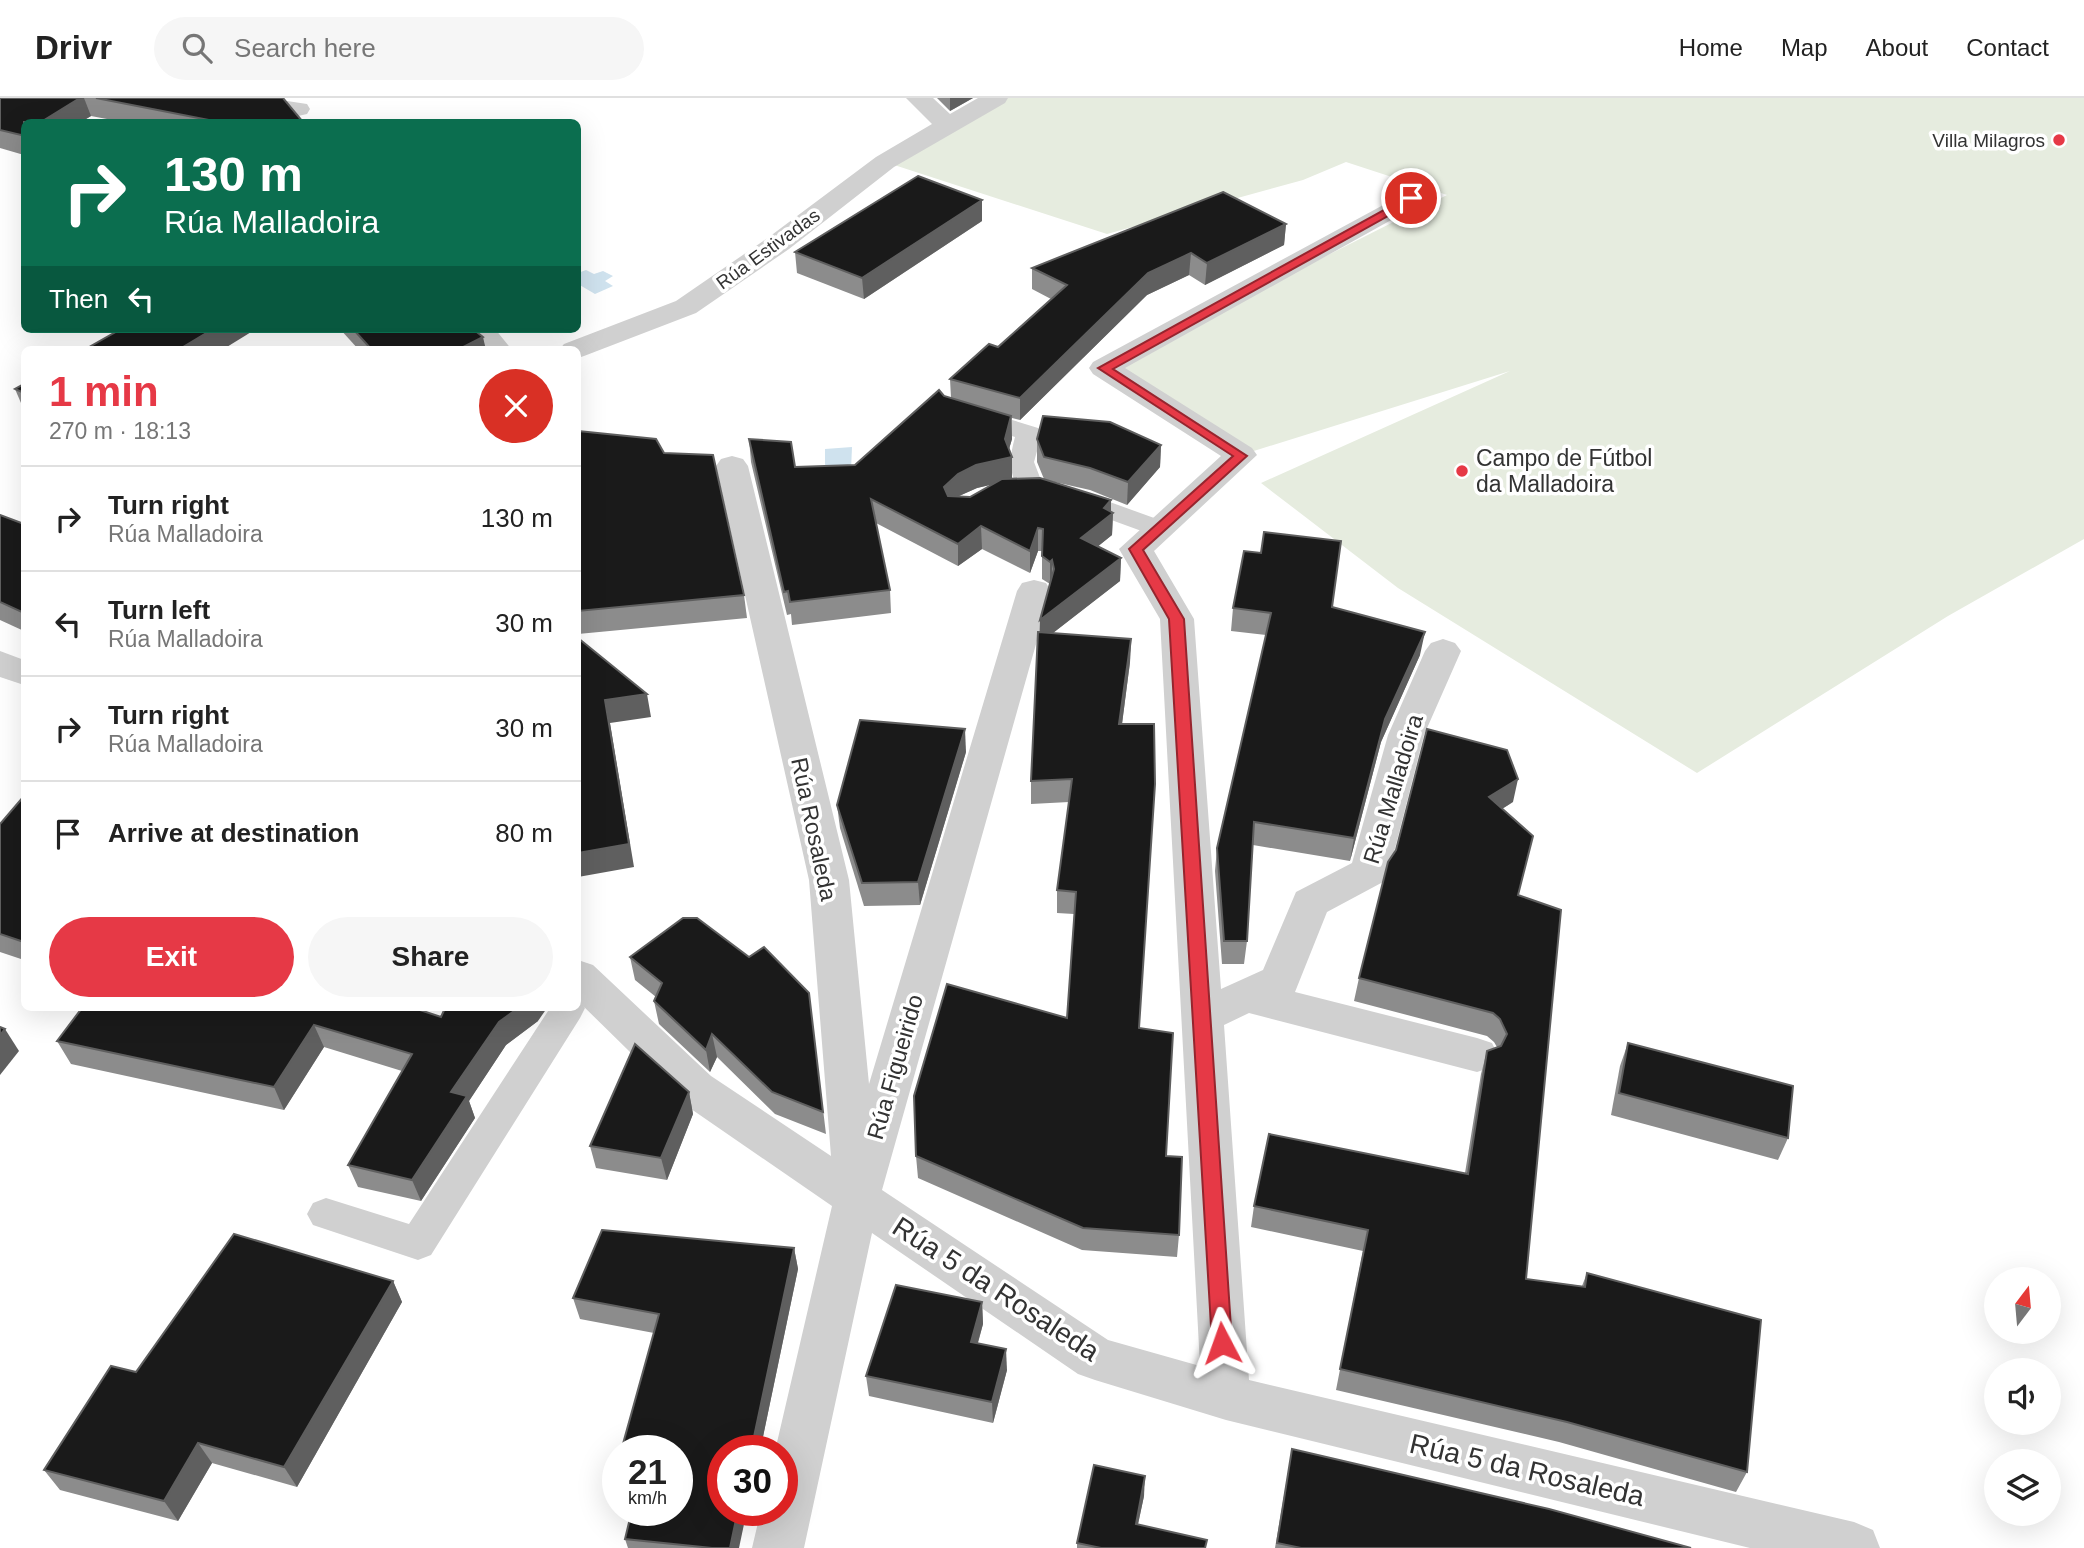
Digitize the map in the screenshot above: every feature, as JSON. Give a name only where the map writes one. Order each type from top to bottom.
[{"type":"street","points":[[201,98],[301,110]]},
{"type":"street","points":[[918,98],[948,125]]},
{"type":"street","name":"Rúa Estivadas","points":[[581,347],[686,307],[779,243],[886,162],[996,98]]},
{"type":"street","points":[[1226,1397],[1177,619],[1136,549],[1241,456],[1104,368],[1411,198]]},
{"type":"street","name":"Rúa Rosaleda","points":[[732,466],[829,880],[857,1198]]},
{"type":"street","name":"Rúa Figueirido","points":[[778,1548],[857,1198],[1034,591]]},
{"type":"street","name":"Rúa Malladoira","points":[[1202,1016],[1280,981],[1310,903],[1369,872],[1406,734],[1443,651]]},
{"type":"street","points":[[0,663],[21,672]]},
{"type":"street","name":"Rúa 5 da Rosaleda","points":[[581,994],[696,1089],[1095,1358],[1226,1397],[1854,1548]]},
{"type":"street","points":[[1247,996],[1477,1055]]},
{"type":"lane","points":[[955,411],[1029,433],[1021,462],[1020,489],[1061,492],[1158,529]]},
{"type":"lane","points":[[326,1214],[418,1243],[566,1011]]},
{"type":"shaded area","points":[[996,98],[2084,98],[2084,539],[1948,616],[1697,773],[1398,588],[1261,483],[1510,371],[1241,455],[1104,368],[1447,195],[1346,162],[1303,180],[1107,234],[885,162]]},
{"type":"water","points":[[586,270],[594,274],[603,271],[613,276],[605,281],[613,286],[595,294],[581,286],[581,272]]},
{"type":"water","points":[[852,447],[851,470],[825,480],[825,449]]},
{"type":"building","points":[[0,98],[80,98],[46,119],[21,119],[21,135],[0,130]]},
{"type":"building","points":[[96,98],[283,98],[300,119],[204,119]]},
{"type":"building","points":[[918,176],[982,200],[862,278],[795,252]]},
{"type":"building","points":[[1223,192],[1286,224],[1207,263],[1191,253],[1148,273],[1020,398],[950,379],[989,344],[998,347],[1067,285],[1032,268]]},
{"type":"building","points":[[114,333],[206,333],[185,346],[91,346]]},
{"type":"building","points":[[357,333],[478,333],[483,337],[465,346],[368,346]]},
{"type":"building","points":[[939,390],[944,396],[1011,416],[1005,439],[1012,457],[976,465],[958,474],[944,487],[948,496],[970,497],[1002,479],[1040,478],[1111,500],[1104,508],[1113,513],[1081,538],[1121,558],[1040,620],[1054,569],[1052,560],[1050,562],[1042,556],[1043,529],[1038,528],[1030,551],[981,526],[958,544],[871,499],[890,590],[790,602],[788,591],[784,592],[749,439],[791,442],[795,467],[855,465]]},
{"type":"building","points":[[1043,416],[1110,422],[1161,445],[1128,482],[1090,468],[1044,457],[1037,439]]},
{"type":"building","points":[[581,431],[656,439],[664,453],[713,455],[744,595],[581,611]]},
{"type":"building","points":[[0,515],[21,523],[21,612],[0,602]]},
{"type":"building","points":[[1264,532],[1341,541],[1332,607],[1425,632],[1385,719],[1354,838],[1254,822],[1247,941],[1224,941],[1217,848],[1271,613],[1233,608],[1244,551],[1261,553]]},
{"type":"building","points":[[1038,632],[1131,639],[1119,724],[1154,724],[1155,784],[1139,1028],[1173,1033],[1166,1156],[1182,1157],[1179,1235],[1083,1228],[916,1156],[914,1096],[947,984],[1067,1018],[1076,892],[1057,890],[1072,779],[1031,781]]},
{"type":"building","points":[[581,640],[647,694],[605,700],[629,844],[581,852]]},
{"type":"building","points":[[860,720],[965,729],[918,882],[862,883],[837,805]]},
{"type":"building","points":[[1427,729],[1507,750],[1518,779],[1489,797],[1533,836],[1518,895],[1561,910],[1526,1279],[1585,1287],[1587,1273],[1761,1320],[1747,1472],[1567,1422],[1340,1369],[1368,1230],[1254,1206],[1269,1134],[1468,1174],[1487,1051],[1501,1046],[1507,1034],[1500,1019],[1493,1013],[1359,978],[1388,862],[1396,850]]},
{"type":"building","points":[[21,800],[21,941],[0,934],[0,824]]},
{"type":"building","points":[[683,918],[697,918],[749,957],[764,947],[809,993],[823,1112],[772,1092],[712,1034],[706,1050],[654,1001],[662,983],[630,957]]},
{"type":"building","points":[[80,1011],[423,1011],[441,1017],[444,1011],[514,1011],[499,1022],[451,1092],[467,1096],[412,1180],[348,1165],[412,1054],[314,1025],[274,1087],[57,1041]]},
{"type":"building","points":[[1628,1043],[1793,1086],[1788,1138],[1619,1093]]},
{"type":"building","points":[[635,1044],[689,1092],[661,1158],[590,1146]]},
{"type":"building","points":[[602,1230],[794,1248],[754,1435],[707,1435],[707,1526],[735,1526],[730,1548],[625,1539],[628,1526],[693,1526],[693,1435],[625,1435],[659,1314],[573,1298]]},
{"type":"building","points":[[234,1234],[393,1281],[284,1467],[198,1443],[164,1501],[44,1470],[111,1366],[136,1372]]},
{"type":"building","points":[[896,1285],[982,1302],[971,1342],[1006,1349],[992,1402],[866,1376]]},
{"type":"building","points":[[1292,1449],[1549,1509],[1691,1548],[1301,1548],[1277,1543]]},
{"type":"building","points":[[1094,1465],[1145,1476],[1136,1524],[1207,1540],[1205,1548],[1101,1548],[1077,1543]]},
{"type":"place","name":"Villa Milagros","points":[[2059,140]]},
{"type":"place","name":"Campo de Fútbol da Malladoira","points":[[1462,471]]},
{"type":"route","points":[[1222,1343],[1177,619],[1136,549],[1241,456],[1104,368],[1411,198]]}]
